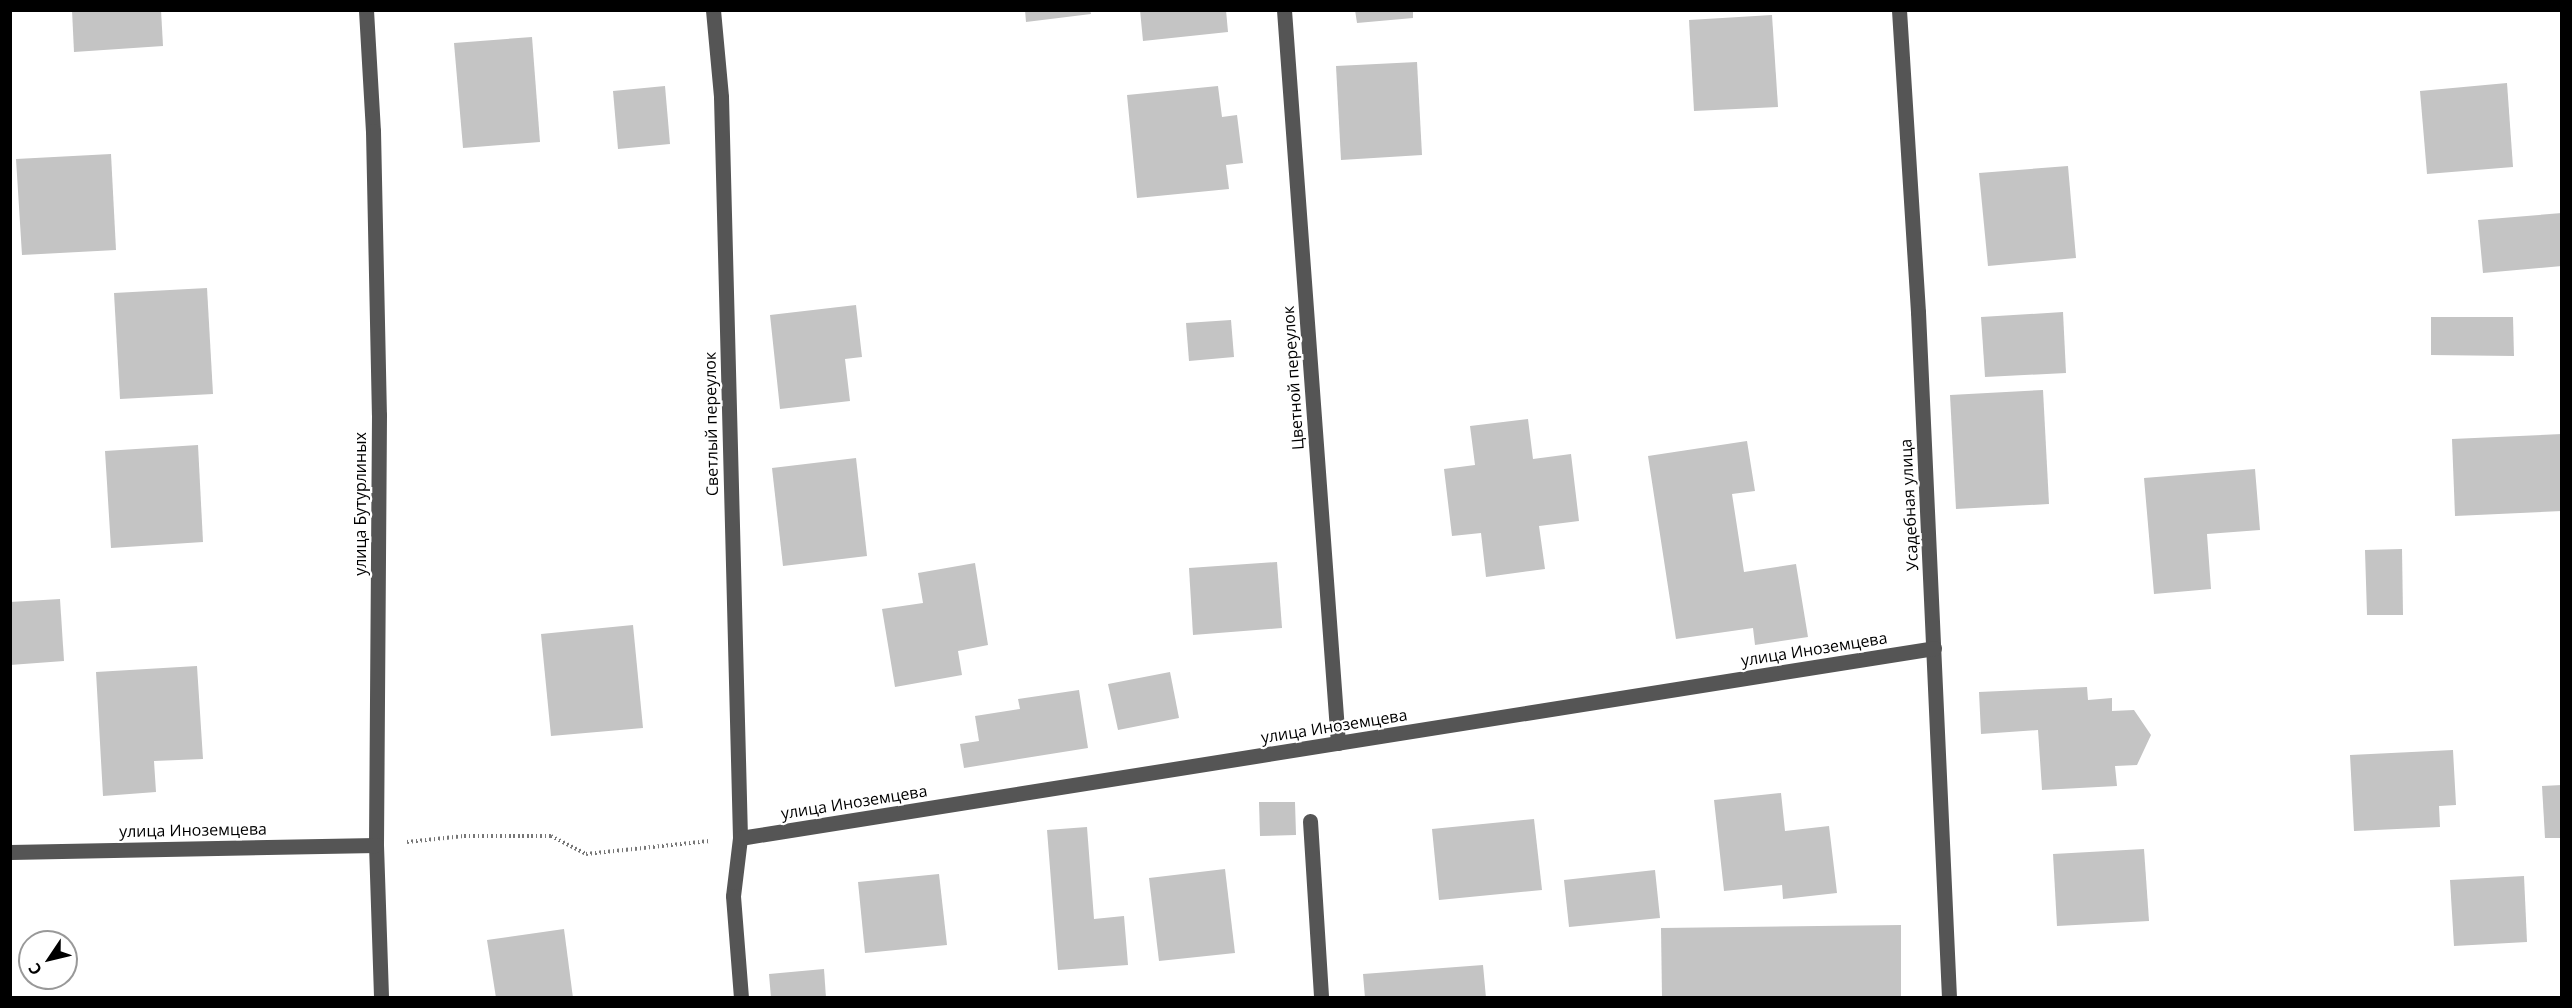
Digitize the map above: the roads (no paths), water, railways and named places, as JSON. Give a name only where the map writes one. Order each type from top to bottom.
[{"type":"street","name":"улица Бутурлиных","points":[[366,10],[373,131],[379,415],[376,845],[381,998]]},
{"type":"street","name":"Светлый переулок","points":[[713,10],[721,97],[740,838],[733,896],[741,998]]},
{"type":"street","name":"Цветной переулок","points":[[1284,10],[1338,743]]},
{"type":"street","name":"Усадебная улица","points":[[1899,10],[1934,648],[1949,998]]},
{"type":"street","name":"улица Иноземцева","points":[[740,838],[1934,648]]},
{"type":"street","points":[[1310,821],[1321,998]]},
{"type":"street","name":"улица Иноземцева","points":[[10,852],[376,845]]}]
